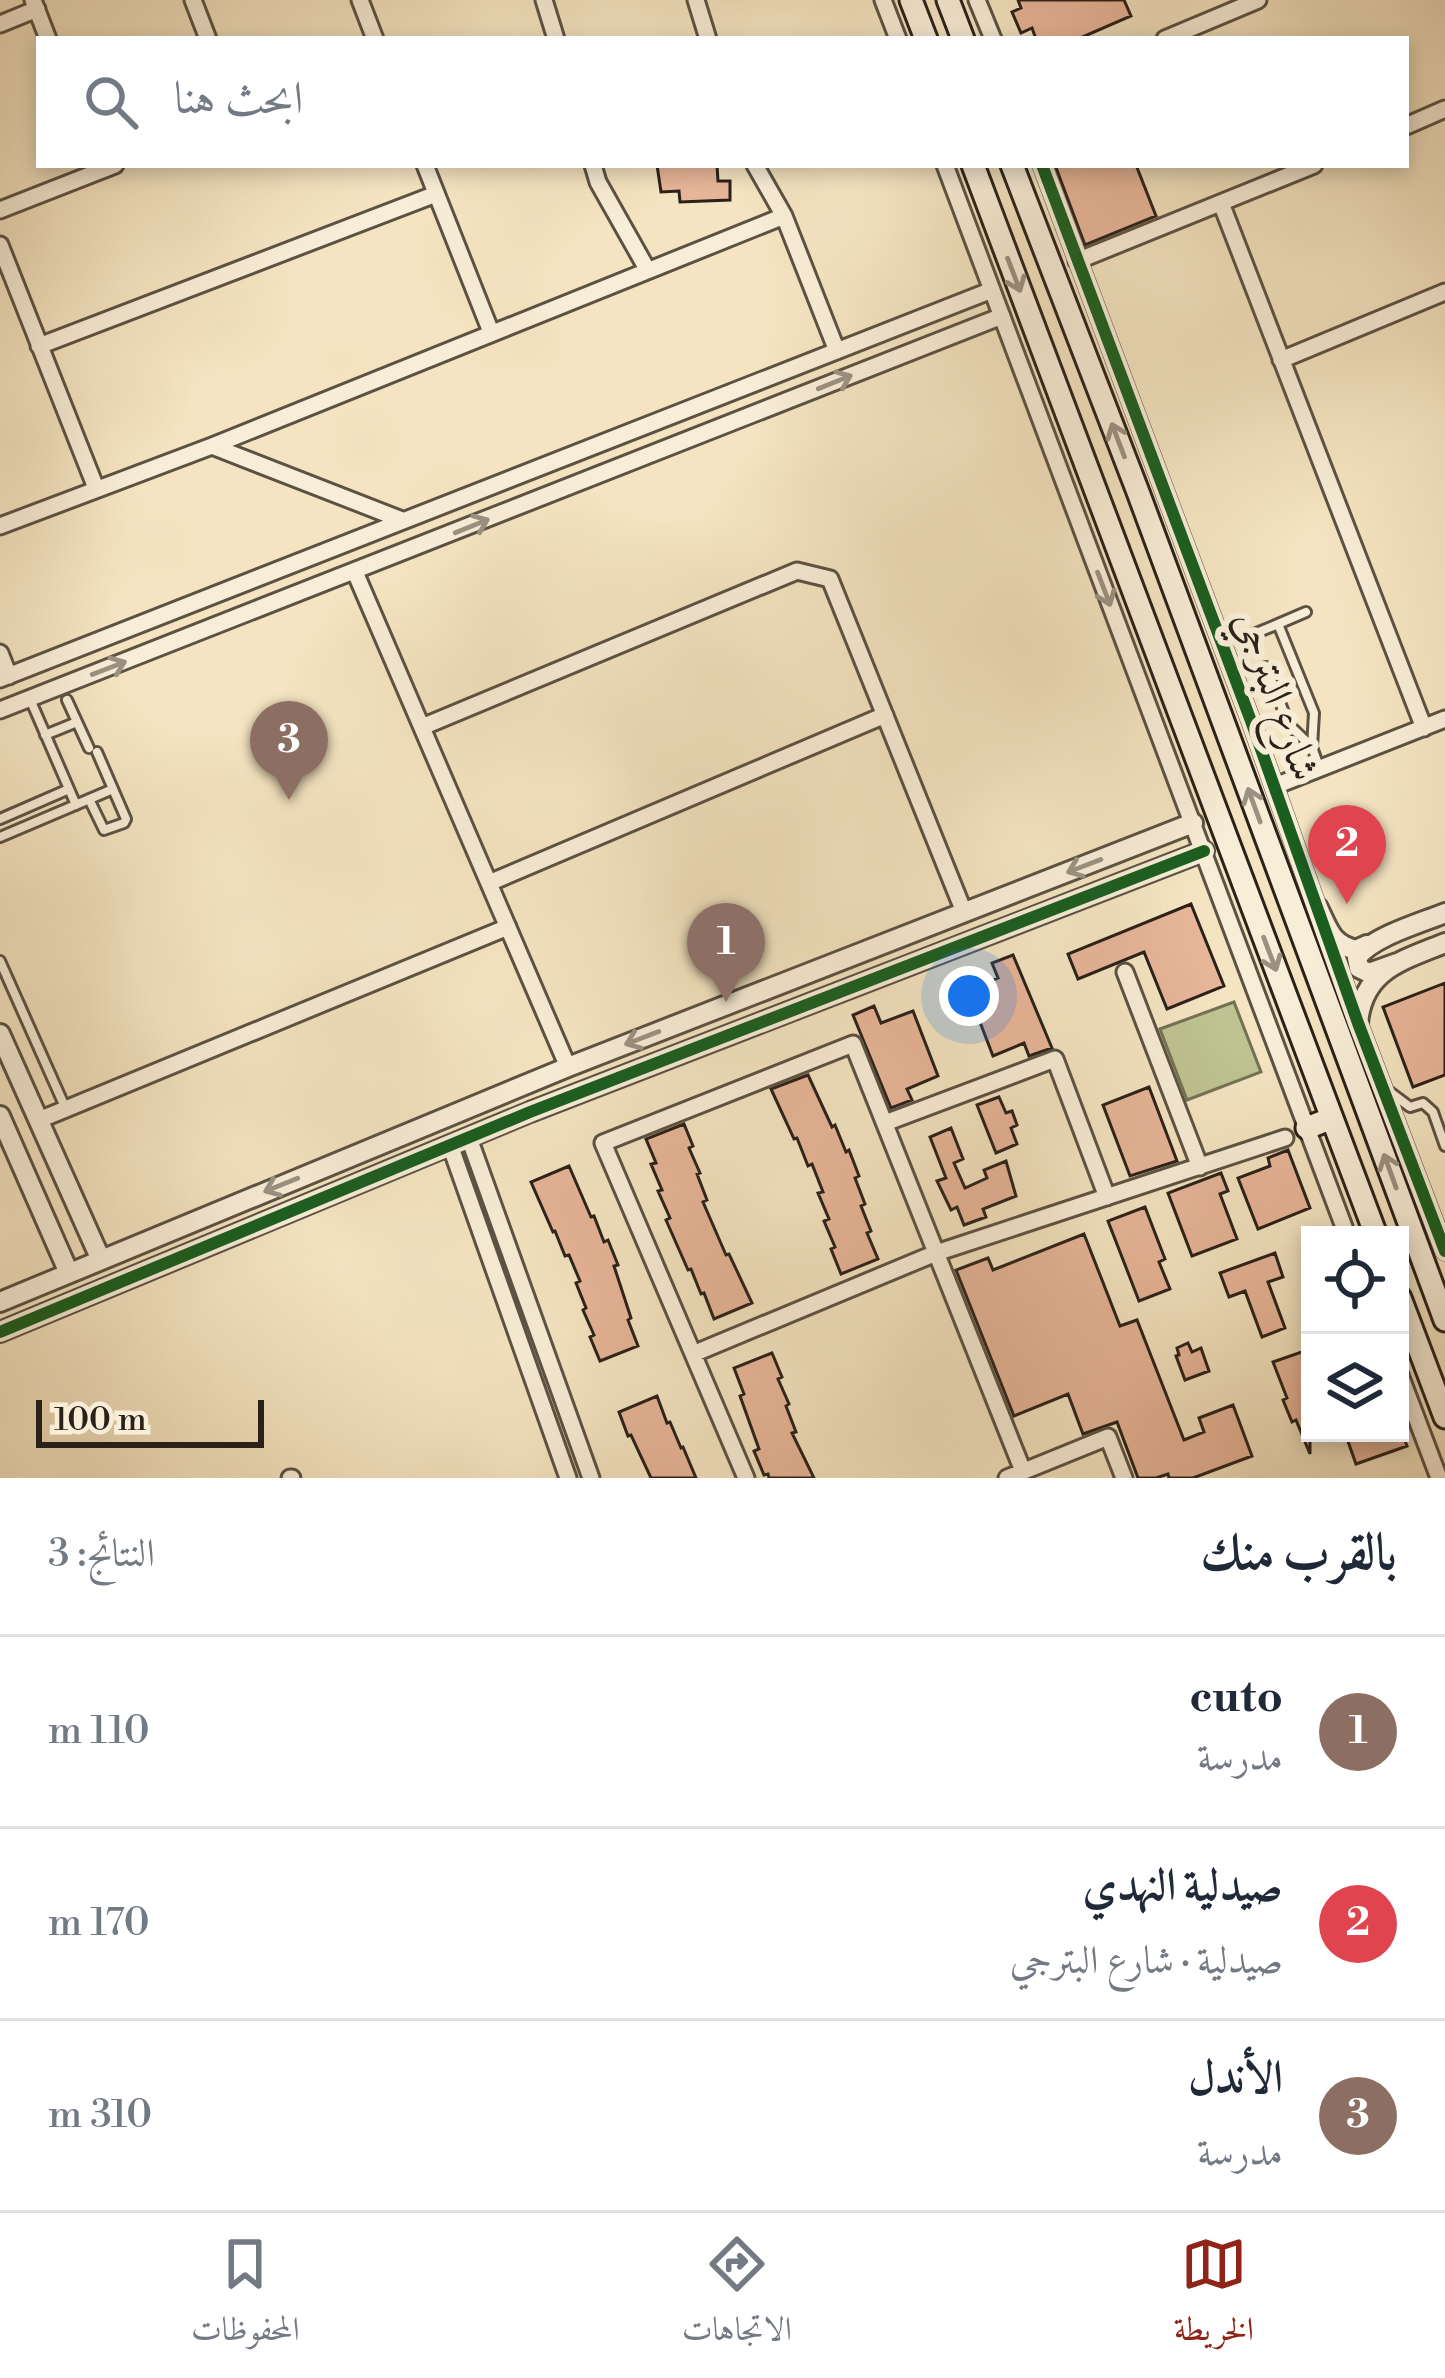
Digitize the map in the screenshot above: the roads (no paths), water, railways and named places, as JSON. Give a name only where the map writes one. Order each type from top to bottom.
[{"type":"main road","points":[[911,0],[925,36]]},
{"type":"main road","points":[[949,0],[963,36]]},
{"type":"main road","points":[[974,168],[1373,1226]]},
{"type":"main road","name":"شارع البترجي","points":[[1013,168],[1217,706],[1416,1209],[1445,1320]]},
{"type":"main road","points":[[1155,648],[1191,635]]},
{"type":"main road","points":[[1307,1128],[1332,1118]]},
{"type":"main road","points":[[1409,1322],[1445,1417]]},
{"type":"street","points":[[193,0],[207,36]]},
{"type":"street","points":[[360,0],[374,36]]},
{"type":"street","points":[[696,0],[707,36]]},
{"type":"street","points":[[884,0],[897,36]]},
{"type":"street","points":[[977,0],[992,36]]},
{"type":"street","points":[[1172,36],[1258,0]]},
{"type":"street","points":[[547,1],[555,36]]},
{"type":"street","points":[[0,23],[35,5],[47,36]]},
{"type":"street","points":[[1409,125],[1445,109]]},
{"type":"street","points":[[0,210],[101,168]]},
{"type":"street","points":[[426,168],[491,332]]},
{"type":"street","points":[[594,168],[646,269]]},
{"type":"street","points":[[757,168],[784,216],[837,351]]},
{"type":"street","points":[[946,168],[1345,1226]]},
{"type":"street","name":"شارع البترجي","points":[[1043,168],[1275,786],[1380,1082],[1416,1209],[1445,1250]]},
{"type":"street","points":[[1077,261],[1307,168]]},
{"type":"street","points":[[40,346],[436,194]]},
{"type":"street","points":[[1221,203],[1424,728]]},
{"type":"street","points":[[0,526],[784,216]]},
{"type":"street","points":[[0,245],[96,488]]},
{"type":"street","points":[[0,653],[4,677],[992,290]]},
{"type":"street","points":[[1282,360],[1444,296]]},
{"type":"street","points":[[1072,322],[1099,312]]},
{"type":"street","points":[[0,710],[1002,316]]},
{"type":"street","points":[[212,446],[402,520]]},
{"type":"street","points":[[1058,465],[1088,469]]},
{"type":"street","points":[[422,727],[797,571],[830,579],[964,912]]},
{"type":"street","points":[[355,572],[568,1066]]},
{"type":"street","name":"شارع البترجي","points":[[1217,706],[1251,721]]},
{"type":"street","points":[[489,883],[885,715]]},
{"type":"street","points":[[1275,786],[1445,719]]},
{"type":"street","points":[[0,1301],[568,1066],[1193,823]]},
{"type":"street","points":[[0,1332],[459,1142],[1204,851]]},
{"type":"street","points":[[1318,908],[1333,939],[1342,946],[1356,950],[1383,940]]},
{"type":"street","points":[[1445,913],[1362,950],[1357,958],[1359,968],[1369,973],[1445,943]]},
{"type":"street","points":[[39,1120],[508,927]]},
{"type":"street","points":[[1358,1023],[1366,990],[1397,962]]},
{"type":"street","points":[[1125,972],[1200,1167]]},
{"type":"street","points":[[0,1034],[101,1260]]},
{"type":"street","points":[[746,1478],[603,1143],[853,1044],[936,1252],[1015,1475],[1108,1437],[1124,1478]]},
{"type":"street","points":[[884,1123],[1054,1059],[1107,1197]]},
{"type":"street","points":[[0,1117],[69,1273]]},
{"type":"street","points":[[441,1119],[459,1142],[591,1478]]},
{"type":"street","points":[[693,1354],[936,1252],[1285,1138]]},
{"type":"street","points":[[459,1142],[568,1478]]},
{"type":"street","points":[[1409,1399],[1438,1478]]},
{"type":"lane","points":[[1250,636],[1306,612]]},
{"type":"lane","points":[[1278,624],[1314,713],[1312,747],[1319,769]]},
{"type":"lane","points":[[1265,667],[1288,724],[1312,747]]},
{"type":"lane","points":[[30,699],[76,805]]},
{"type":"lane","points":[[68,700],[126,819],[104,830],[89,799]]},
{"type":"lane","points":[[46,735],[77,722]]},
{"type":"lane","points":[[0,819],[69,789]]},
{"type":"lane","points":[[0,836],[113,789]]},
{"type":"lane","points":[[0,962],[66,1108]]},
{"type":"lane","points":[[1380,1082],[1406,1106],[1427,1106],[1445,1146]]},
{"type":"place","name":"الأندل","points":[[289,800]]},
{"type":"place","name":"صيدلية النهدي","points":[[1347,904]]},
{"type":"place","name":"cuto","points":[[726,1002]]}]
